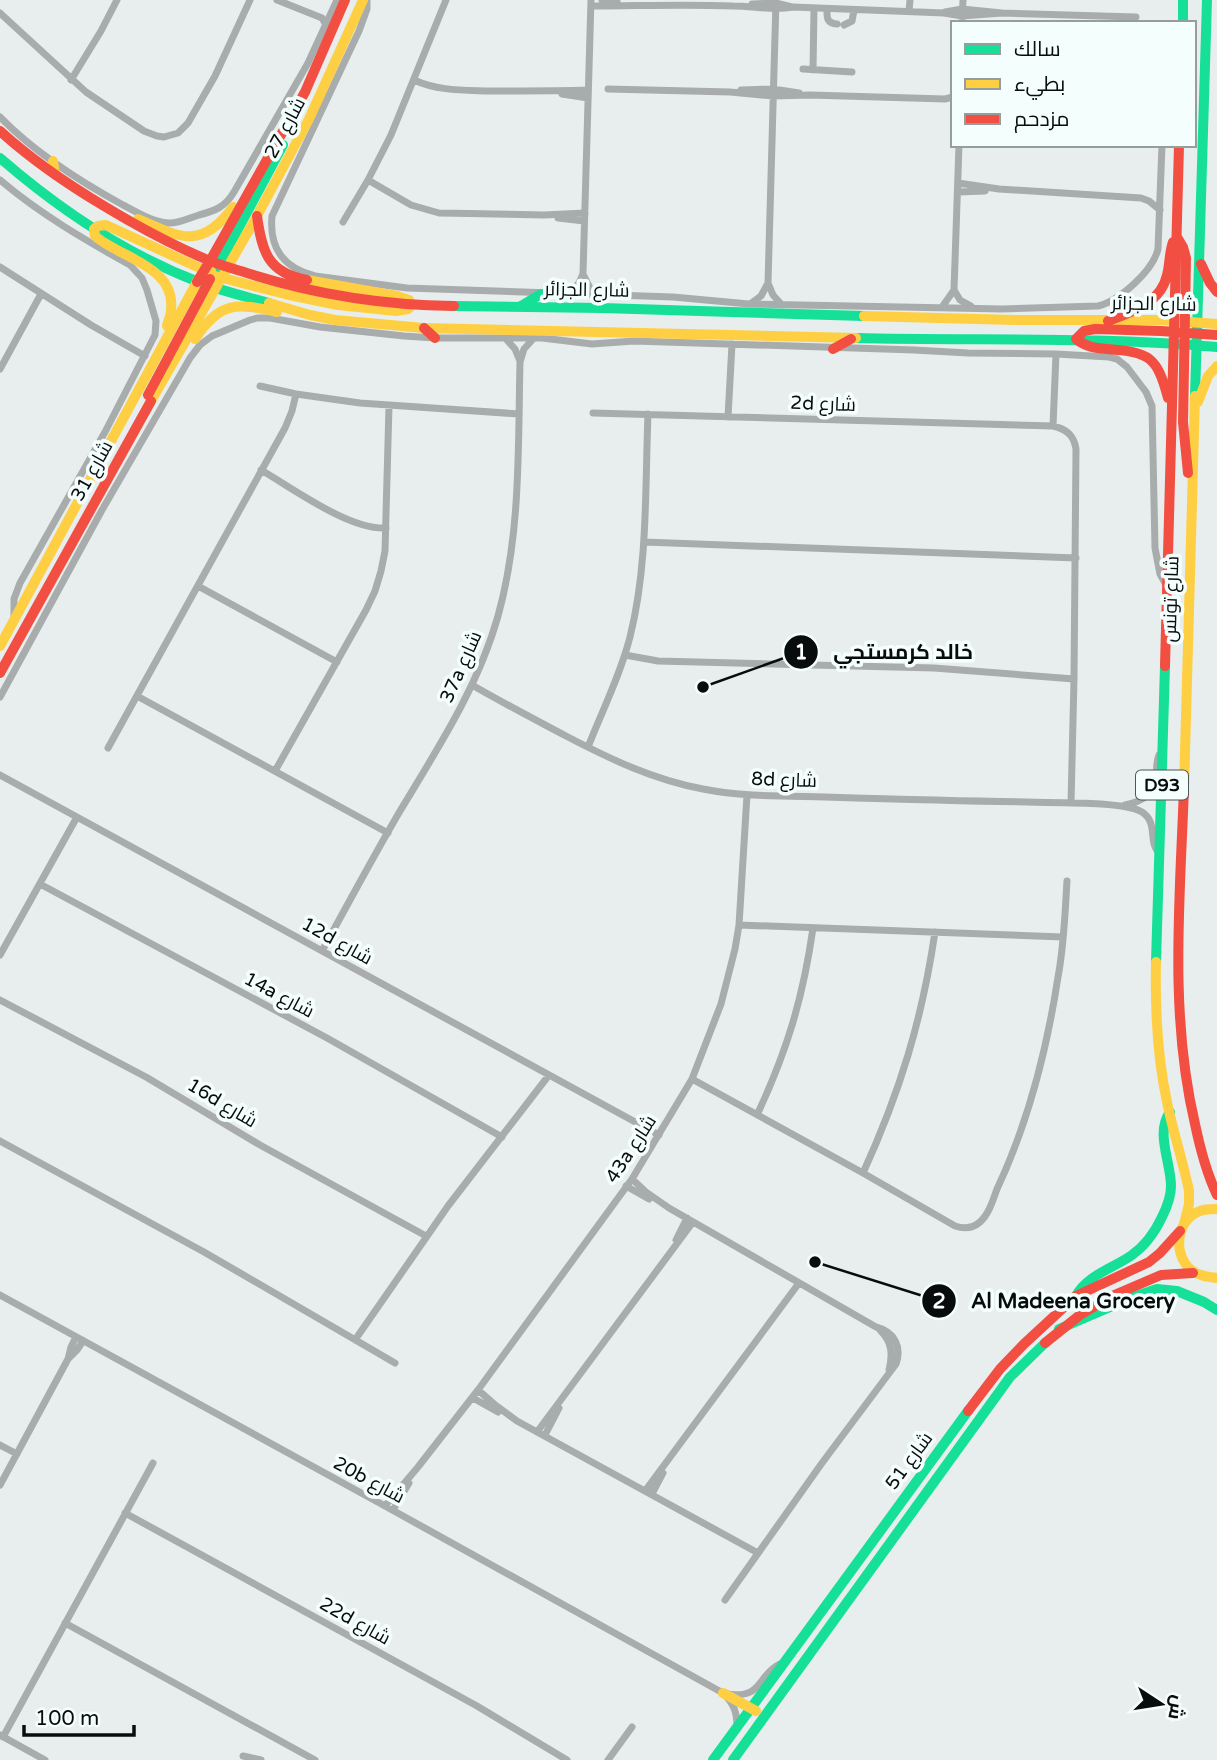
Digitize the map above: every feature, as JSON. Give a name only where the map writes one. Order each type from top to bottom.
[{"type":"main road","name":"شارع 27","points":[[213,274],[305,92],[345,0]]},
{"type":"main road","name":"شارع 27","points":[[213,274],[257,216],[310,119],[365,0]]},
{"type":"main road","points":[[1183,0],[1183,21]]},
{"type":"main road","name":"شارع تونس","points":[[1207,0],[1178,1001],[1182,1058],[1191,1105],[1208,1173],[1217,1195]]},
{"type":"main road","points":[[320,37],[324,49]]},
{"type":"main road","points":[[108,209],[125,213],[181,237],[197,237],[213,231],[226,219],[290,108],[299,95],[305,92]]},
{"type":"main road","points":[[310,119],[321,112]]},
{"type":"main road","name":"شارع الجزائر","points":[[0,131],[55,175],[213,274],[271,281],[314,292],[412,305],[1015,320],[1179,321],[1217,324]]},
{"type":"main road","name":"شارع تونس","points":[[1179,147],[1179,344],[1171,414],[1156,958],[1162,1073],[1189,1191],[1188,1210],[1178,1249],[1193,1273]]},
{"type":"main road","name":"شارع الجزائر","points":[[0,158],[40,191],[94,229],[132,250],[213,274],[314,316],[356,323],[424,328],[852,338],[1076,339],[1217,347]]},
{"type":"main road","points":[[52,161],[55,175]]},
{"type":"main road","points":[[257,216],[263,250],[277,270],[297,278],[397,296],[409,300],[412,305]]},
{"type":"main road","points":[[94,229],[98,239],[152,269],[168,290],[170,317],[144,371],[141,386]]},
{"type":"main road","points":[[1108,321],[1144,306],[1157,295],[1165,281],[1169,252],[1177,237]]},
{"type":"main road","points":[[1200,257],[1206,275],[1217,292]]},
{"type":"main road","name":"شارع 31","points":[[1,641],[118,425],[213,274]]},
{"type":"main road","name":"شارع 31","points":[[0,673],[124,449],[213,274]]},
{"type":"main road","points":[[520,307],[541,293]]},
{"type":"main road","points":[[124,449],[127,450],[134,443],[197,336],[216,313],[242,305],[298,317],[314,316]]},
{"type":"main road","points":[[1002,309],[1015,320]]},
{"type":"main road","points":[[424,328],[435,338]]},
{"type":"main road","points":[[1171,414],[1162,374],[1151,359],[1133,350],[1090,348],[1076,339],[1090,329],[1217,335]]},
{"type":"main road","points":[[833,349],[852,338]]},
{"type":"main road","points":[[1179,344],[1186,464],[1192,494]]},
{"type":"main road","points":[[1195,412],[1205,381],[1217,366]]},
{"type":"main road","points":[[105,432],[118,425]]},
{"type":"main road","points":[[1076,1296],[1084,1283],[1144,1246],[1166,1209],[1171,1184],[1163,1127],[1170,1112]]},
{"type":"main road","points":[[1182,1227],[1201,1210],[1217,1209]]},
{"type":"main road","name":"شارع 51","points":[[713,1760],[989,1381],[1076,1296],[1149,1262],[1182,1227]]},
{"type":"main road","points":[[1193,1273],[1214,1280]]},
{"type":"main road","name":"شارع 51","points":[[733,1760],[1010,1377],[1059,1329],[1102,1301],[1154,1277],[1193,1273]]},
{"type":"main road","points":[[1059,1329],[1136,1296],[1157,1290],[1177,1291],[1217,1310]]},
{"type":"main road","points":[[723,1693],[758,1714],[725,1760]]},
{"type":"street","points":[[71,80],[117,0]]},
{"type":"street","points":[[0,13],[71,80],[105,106],[144,131],[164,136],[178,133],[188,123],[215,76],[250,0]]},
{"type":"street","points":[[277,0],[322,18],[326,25]]},
{"type":"street","points":[[0,117],[52,161],[92,188],[155,220],[176,222],[218,209],[230,198],[308,63],[337,0]]},
{"type":"street","points":[[365,0],[367,9],[364,20],[272,216],[274,242],[285,261],[290,267],[315,276],[407,288],[673,297],[749,304],[1002,309],[1098,306],[1116,299],[1156,258],[1162,147]]},
{"type":"street","points":[[343,222],[391,135],[446,0]]},
{"type":"street","points":[[602,0],[631,5]]},
{"type":"street","points":[[909,0],[909,11]]},
{"type":"street","points":[[962,0],[962,16]]},
{"type":"street","points":[[895,2],[895,11]]},
{"type":"street","points":[[568,294],[579,283],[583,274],[591,3],[737,6],[776,4],[962,16],[1002,13],[1136,17]]},
{"type":"street","points":[[776,4],[768,283],[773,295],[782,305]]},
{"type":"street","points":[[813,70],[814,8]]},
{"type":"street","points":[[827,9],[827,20],[832,24],[840,24],[852,21],[854,9]]},
{"type":"street","points":[[803,69],[852,72]]},
{"type":"street","points":[[414,80],[432,88],[446,90],[588,94]]},
{"type":"street","points":[[608,89],[730,92],[749,89],[810,95],[950,99]]},
{"type":"street","points":[[942,307],[954,290],[959,147]]},
{"type":"street","points":[[0,180],[71,232],[138,272],[147,290],[156,321],[155,335],[145,356],[20,583],[14,599],[14,619]]},
{"type":"street","points":[[368,180],[402,201],[430,211],[449,214],[585,217]]},
{"type":"street","points":[[958,188],[1141,198],[1160,210]]},
{"type":"street","points":[[1141,198],[1153,195],[1160,189]]},
{"type":"street","points":[[0,267],[145,356]]},
{"type":"street","points":[[583,274],[590,288],[599,296]]},
{"type":"street","points":[[749,304],[761,296],[768,283]]},
{"type":"street","points":[[954,290],[963,303],[975,308]]},
{"type":"street","points":[[0,369],[41,294]]},
{"type":"street","points":[[0,697],[123,472],[190,358],[205,340],[250,320],[264,317],[352,332],[435,338],[534,338],[593,344],[634,341],[732,344],[968,354],[1056,354],[1117,359],[1128,367],[1150,398],[1154,415],[1155,548],[1160,574],[1167,587]]},
{"type":"street","points":[[505,338],[515,349],[520,362]]},
{"type":"street","name":"37a شارع","points":[[322,951],[444,738],[479,671],[492,635],[509,562],[515,511],[520,362],[524,349],[534,338]]},
{"type":"street","points":[[727,417],[732,344]]},
{"type":"street","points":[[1056,354],[1053,426],[1068,432],[1076,445],[1071,803]]},
{"type":"street","points":[[260,386],[330,400],[519,414]]},
{"type":"street","points":[[108,748],[288,420],[296,394]]},
{"type":"street","points":[[275,771],[375,591],[385,551],[389,406]]},
{"type":"street","name":"2d شارع","points":[[593,412],[1053,426]]},
{"type":"street","points":[[588,747],[625,655],[638,597],[644,542],[648,414]]},
{"type":"street","points":[[261,470],[323,507],[353,521],[368,527],[386,528]]},
{"type":"street","points":[[644,542],[1076,558]]},
{"type":"street","points":[[198,586],[337,662]]},
{"type":"street","points":[[625,655],[658,661],[934,668],[1074,679]]},
{"type":"street","name":"8d شارع","points":[[472,685],[624,765],[667,781],[707,790],[747,794],[1119,806],[1135,809],[1149,818],[1154,847],[1160,854]]},
{"type":"street","points":[[136,696],[388,833]]},
{"type":"street","name":"8d شارع","points":[[1119,806],[1139,801],[1153,790],[1157,761],[1163,748]]},
{"type":"street","name":"12d شارع","points":[[0,775],[659,1135]]},
{"type":"street","name":"43a شارع","points":[[385,1506],[472,1398],[629,1183],[692,1079],[720,1004],[739,925],[747,794]]},
{"type":"street","points":[[0,955],[77,817]]},
{"type":"street","points":[[692,1079],[955,1226],[972,1227],[983,1219],[988,1211],[1005,1173],[1027,1110],[1059,976],[1067,881]]},
{"type":"street","name":"14a شارع","points":[[40,884],[327,1038],[502,1137]]},
{"type":"street","points":[[739,925],[1063,937]]},
{"type":"street","points":[[757,1115],[789,1041],[800,1003],[813,928]]},
{"type":"street","points":[[863,1173],[881,1134],[910,1053],[925,991],[935,932]]},
{"type":"street","name":"16d شارع","points":[[0,1000],[146,1077],[260,1145],[426,1236]]},
{"type":"street","points":[[355,1340],[426,1236],[549,1074]]},
{"type":"street","points":[[0,1141],[204,1252],[396,1363]]},
{"type":"street","points":[[629,1183],[652,1201],[669,1208],[876,1327],[895,1348],[889,1372],[725,1600]]},
{"type":"street","points":[[541,1434],[565,1395],[670,1253],[690,1220]]},
{"type":"street","points":[[648,1492],[797,1281]]},
{"type":"street","name":"20b شارع","points":[[0,1295],[723,1693]]},
{"type":"street","points":[[0,1485],[68,1359],[77,1350],[79,1339]]},
{"type":"street","points":[[478,1390],[517,1421]]},
{"type":"street","points":[[472,1398],[758,1553]]},
{"type":"street","points":[[0,1445],[17,1454]]},
{"type":"street","points":[[45,1760],[1,1736],[153,1463]]},
{"type":"street","name":"43a شارع","points":[[393,1510],[418,1467]]},
{"type":"street","name":"22d شارع","points":[[125,1513],[477,1706],[567,1760]]},
{"type":"street","points":[[65,1623],[311,1759]]},
{"type":"street","points":[[723,1693],[741,1695],[752,1692],[774,1668],[784,1663]]},
{"type":"street","points":[[723,1693],[735,1708],[737,1727]]},
{"type":"street","points":[[608,1760],[632,1727]]},
{"type":"street","points":[[243,1756],[261,1760]]},
{"type":"traffic: fast","points":[[1183,0],[1183,21]]},
{"type":"traffic: fast","points":[[1195,396],[1207,0]]},
{"type":"traffic: fast","points":[[216,270],[283,145]]},
{"type":"traffic: fast","points":[[0,158],[46,196],[121,245],[201,283],[269,303]]},
{"type":"traffic: fast","points":[[521,306],[541,294]]},
{"type":"traffic: fast","points":[[454,306],[864,316]]},
{"type":"traffic: fast","points":[[856,338],[1082,340],[1217,347]]},
{"type":"traffic: fast","points":[[1156,962],[1165,666]]},
{"type":"traffic: fast","points":[[1076,1296],[1094,1277],[1137,1251],[1150,1238],[1159,1223],[1171,1190],[1164,1138],[1170,1112]]},
{"type":"traffic: fast","points":[[1059,1329],[1157,1289],[1177,1291],[1217,1310]]},
{"type":"traffic: fast","points":[[733,1760],[1010,1377],[1045,1343]]},
{"type":"traffic: fast","points":[[713,1760],[968,1411]]},
{"type":"traffic: slow","points":[[151,401],[309,119],[363,0]]},
{"type":"traffic: slow","points":[[53,161],[55,175]]},
{"type":"traffic: slow","points":[[138,219],[178,235],[200,235],[222,221],[233,207]]},
{"type":"traffic: slow","points":[[167,326],[171,310],[170,295],[165,283],[156,273],[95,236],[94,229],[106,225],[211,271]]},
{"type":"traffic: slow","points":[[197,281],[205,276],[215,276],[338,305],[396,311],[408,309],[412,305],[409,300],[397,296],[307,280]]},
{"type":"traffic: slow","points":[[0,646],[197,282]]},
{"type":"traffic: slow","points":[[269,303],[335,320],[424,328],[856,338]]},
{"type":"traffic: slow","points":[[195,339],[213,317],[230,308],[250,307],[277,312]]},
{"type":"traffic: slow","points":[[864,316],[1162,320],[1217,324]]},
{"type":"traffic: slow","points":[[1198,402],[1208,376],[1217,366]]},
{"type":"traffic: slow","points":[[1184,788],[1195,396]]},
{"type":"traffic: slow","points":[[1156,962],[1156,1014],[1161,1067],[1169,1113],[1189,1191],[1184,1224]]},
{"type":"traffic: slow","points":[[1217,1209],[1202,1210],[1191,1216],[1184,1224],[1179,1243],[1185,1263],[1191,1270],[1203,1276],[1217,1278]]},
{"type":"traffic: slow","points":[[723,1693],[756,1711]]},
{"type":"traffic: jam","points":[[197,282],[305,92],[345,0]]},
{"type":"traffic: jam","points":[[0,131],[37,162],[90,198],[155,235],[212,262],[270,280],[322,292],[374,301],[454,306]]},
{"type":"traffic: jam","points":[[1165,666],[1179,147]]},
{"type":"traffic: jam","points":[[257,216],[261,240],[269,259],[283,272],[307,280]]},
{"type":"traffic: jam","points":[[1177,237],[1186,258],[1183,422],[1188,473]]},
{"type":"traffic: jam","points":[[1108,321],[1144,305],[1159,293],[1167,275],[1173,242]]},
{"type":"traffic: jam","points":[[1201,264],[1217,292]]},
{"type":"traffic: jam","points":[[148,395],[210,279]]},
{"type":"traffic: jam","points":[[424,328],[435,338]]},
{"type":"traffic: jam","points":[[1168,398],[1160,373],[1149,359],[1133,352],[1091,347],[1076,339],[1084,331],[1095,329],[1217,335]]},
{"type":"traffic: jam","points":[[833,349],[851,339]]},
{"type":"traffic: jam","points":[[0,673],[151,401]]},
{"type":"traffic: jam","points":[[1184,788],[1178,956],[1182,1041],[1197,1133],[1217,1195]]},
{"type":"traffic: jam","points":[[968,1411],[1000,1369],[1076,1296],[1149,1262],[1180,1231]]},
{"type":"traffic: jam","points":[[1045,1343],[1080,1315],[1112,1296],[1161,1275],[1193,1273]]},
{"type":"place","name":"خالد كرمستجي","points":[[703,687]]},
{"type":"place","name":"Al Madeena Grocery","points":[[815,1262]]}]
